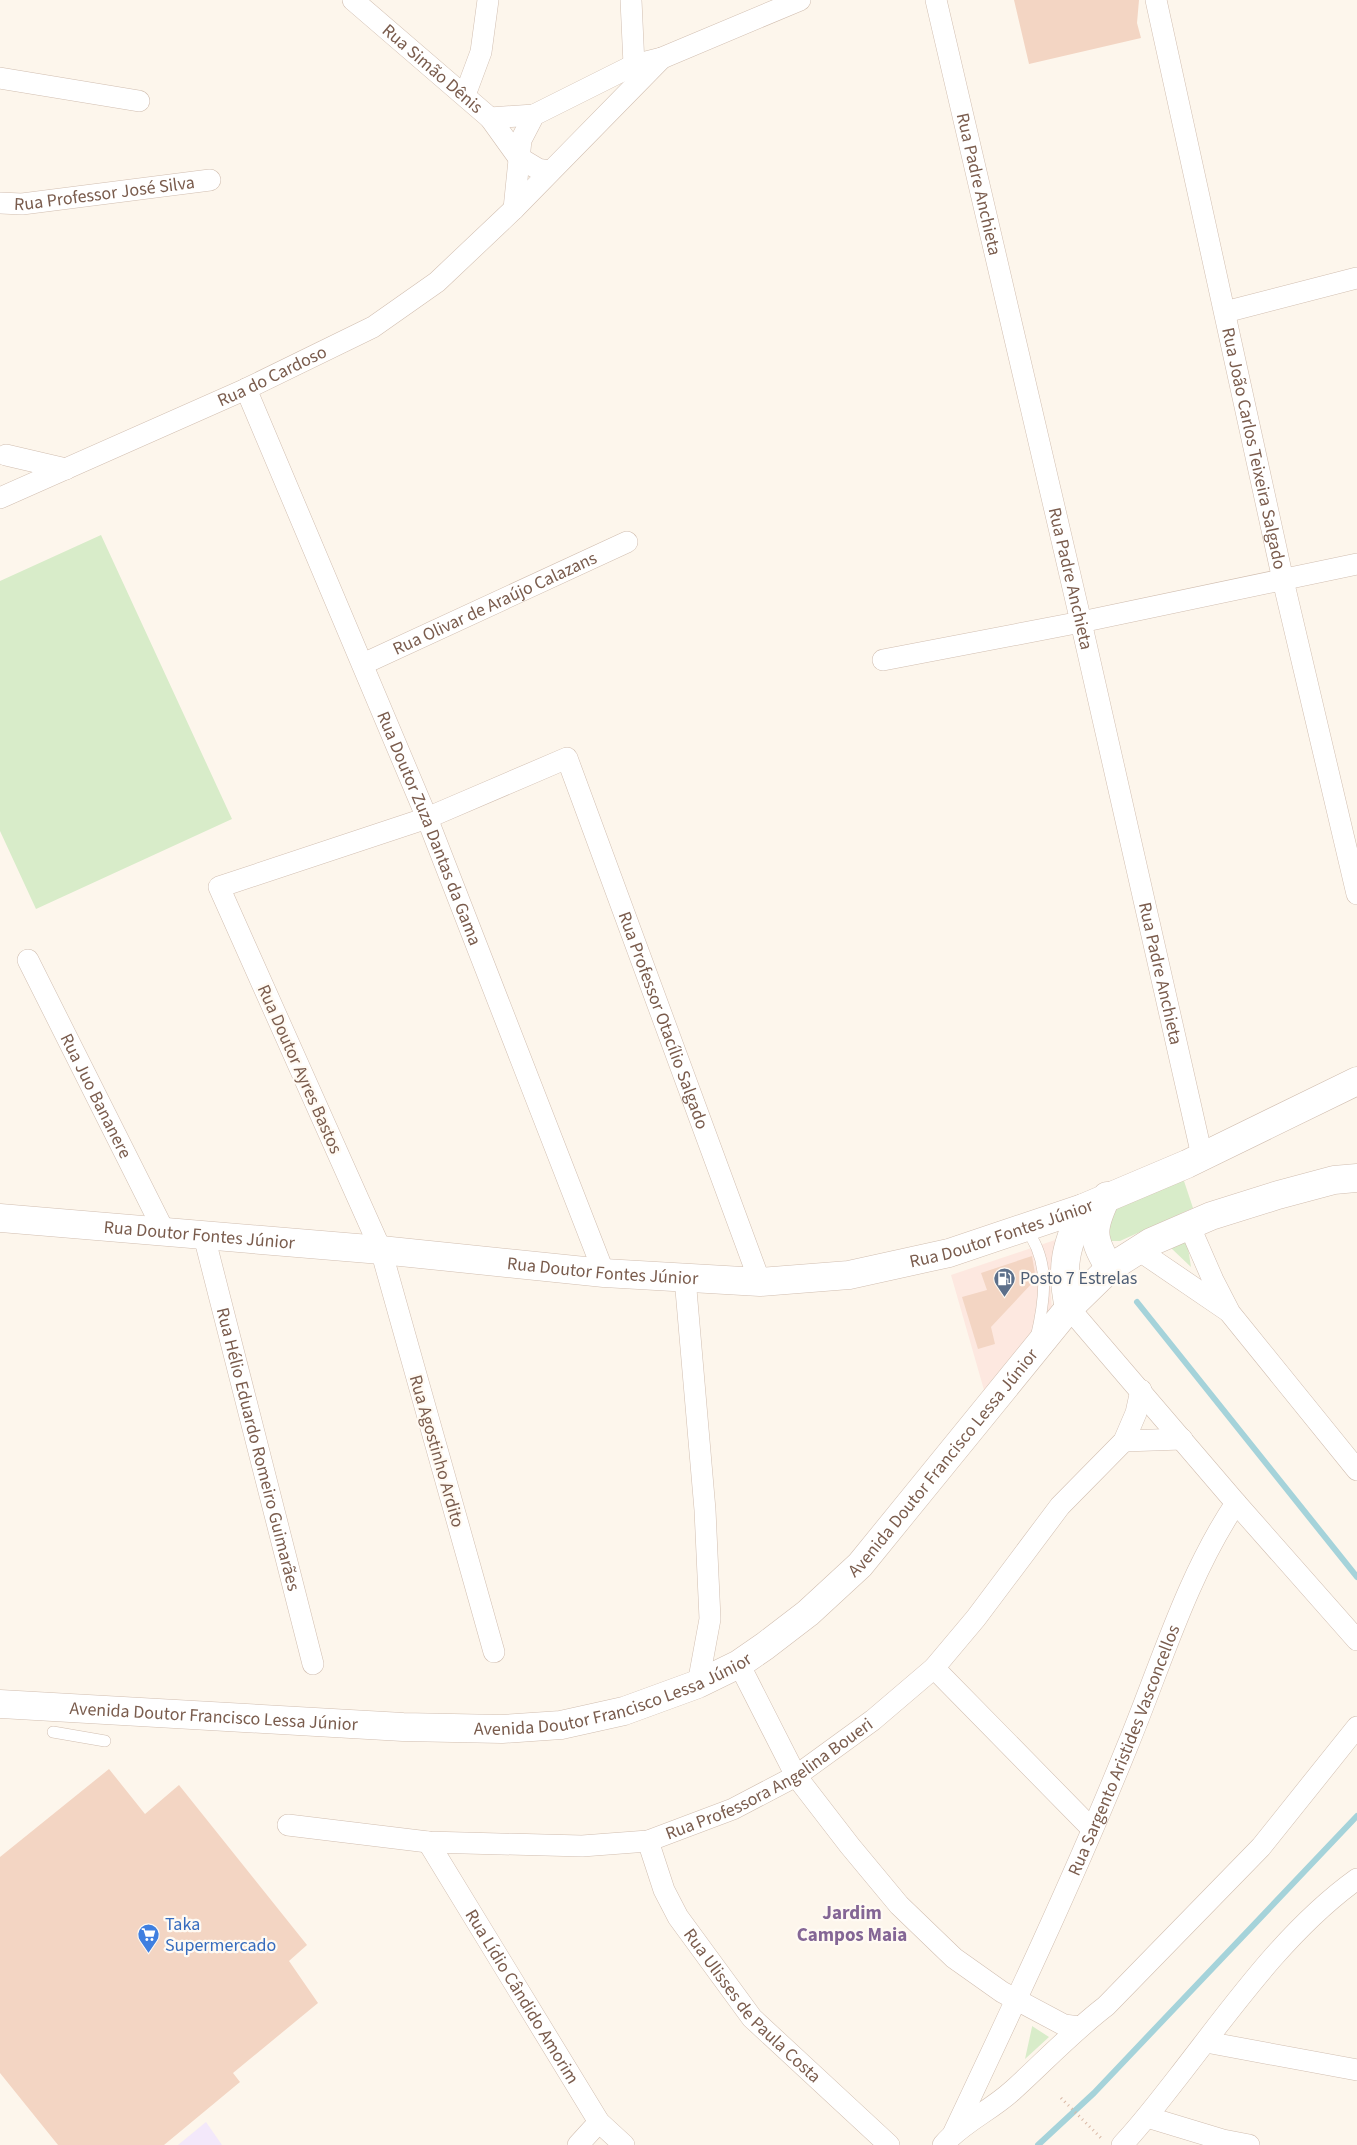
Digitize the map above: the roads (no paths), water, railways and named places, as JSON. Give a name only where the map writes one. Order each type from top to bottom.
[{"type":"street","name":"Rua Simão Dênis","points":[[353,0],[490,118],[518,157]]},
{"type":"street","points":[[465,95],[481,52],[488,0]]},
{"type":"street","points":[[514,209],[521,140],[534,115],[583,90],[636,74],[631,0]]},
{"type":"street","name":"Rua do Cardoso","points":[[0,498],[246,389],[373,327],[437,282],[514,209],[600,121],[636,74],[662,58],[800,0]]},
{"type":"street","name":"Rua Padre Anchieta","points":[[936,0],[1081,622],[1195,1160]]},
{"type":"street","name":"Rua João Carlos Teixeira Salgado","points":[[1156,0],[1283,580],[1357,894]]},
{"type":"street","points":[[0,78],[139,101]]},
{"type":"street","points":[[583,90],[600,110],[600,121]]},
{"type":"street","name":"Rua Simão Dênis","points":[[490,118],[534,115]]},
{"type":"street","points":[[518,157],[538,169],[550,172]]},
{"type":"street","name":"Rua Professor José Silva","points":[[0,203],[22,204],[210,180]]},
{"type":"street","points":[[1225,312],[1357,278]]},
{"type":"street","name":"Rua Doutor Zuza Dantas da Gama","points":[[246,389],[427,818],[604,1273]]},
{"type":"street","points":[[3,454],[66,469]]},
{"type":"street","points":[[3,454],[16,465],[22,475],[25,486]]},
{"type":"street","name":"Rua Olivar de Araújo Calazans","points":[[363,664],[627,542]]},
{"type":"street","points":[[883,660],[1081,622],[1357,564]]},
{"type":"street","name":"Rua Professor Otacílio Salgado","points":[[427,818],[567,758],[760,1282]]},
{"type":"street","name":"Rua Doutor Ayres Bastos","points":[[381,1250],[218,887],[427,818]]},
{"type":"street","name":"Rua Juo Bananere","points":[[28,960],[165,1234]]},
{"type":"street","name":"Rua Doutor Fontes Júnior","points":[[0,1218],[165,1234],[381,1250],[604,1273],[760,1282],[849,1275],[949,1253],[1083,1208],[1107,1196],[1195,1160],[1357,1081]]},
{"type":"street","points":[[1357,1178],[1334,1180],[1278,1195],[1200,1221],[1213,1280],[1230,1313],[1357,1470]]},
{"type":"street","points":[[1107,1196],[1096,1220],[1095,1233],[1099,1252],[1110,1268]]},
{"type":"street","points":[[1083,1208],[1069,1238],[1064,1265],[1065,1291],[1069,1308],[1236,1503],[1357,1640]]},
{"type":"street","name":"Avenida Doutor Francisco Lessa Júnior","points":[[0,1704],[403,1727],[502,1729],[561,1725],[624,1711],[698,1684],[738,1664],[765,1646],[808,1612],[860,1565],[1069,1308],[1110,1268],[1137,1249],[1200,1221]]},
{"type":"street","name":"Rua Hélio Eduardo Romeiro Guimarães","points":[[204,1236],[313,1664]]},
{"type":"street","points":[[1137,1249],[1230,1313]]},
{"type":"street","name":"Rua Agostinho Ardito","points":[[381,1250],[494,1652]]},
{"type":"street","points":[[685,1278],[705,1510],[710,1619],[698,1684]]},
{"type":"street","name":"Rua Professora Angelina Boueri","points":[[288,1825],[428,1842],[582,1846],[648,1841],[733,1809],[796,1776],[873,1720],[934,1668],[976,1618],[1060,1506],[1124,1441],[1136,1413],[1140,1390]]},
{"type":"street","points":[[1124,1441],[1182,1438]]},
{"type":"street","name":"Rua Sargento Aristides Vasconcellos","points":[[948,2139],[1017,2001],[1127,1748],[1195,1575],[1216,1532],[1236,1503]]},
{"type":"street","points":[[738,1664],[796,1776],[898,1905],[954,1958],[1017,2001],[1064,2025],[1079,2027]]},
{"type":"street","points":[[934,1668],[1092,1829]]},
{"type":"street","name":"Rua Sargento Aristides Vasconcellos","points":[[948,2139],[1010,2092],[1079,2027],[1106,2006],[1261,1847],[1357,1727]]},
{"type":"street","name":"Rua Ulisses de Paula Costa","points":[[648,1841],[664,1890],[678,1917],[752,2018],[889,2145]]},
{"type":"street","name":"Rua Lídio Cândido Amorim","points":[[428,1842],[598,2122],[624,2145]]},
{"type":"street","points":[[1114,2145],[1147,2117],[1265,1968],[1313,1916],[1357,1879]]},
{"type":"street","points":[[1206,2042],[1357,2070]]},
{"type":"street","points":[[1147,2117],[1223,2140],[1249,2145]]},
{"type":"street","points":[[578,2145],[598,2122]]},
{"type":"lane","points":[[1025,1228],[1039,1248],[1044,1271],[1044,1300],[1032,1354]]},
{"type":"lane","points":[[53,1732],[105,1741]]},
{"type":"waterway","points":[[1137,1302],[1357,1577]]},
{"type":"waterway","points":[[1038,2145],[1094,2093],[1357,1816]]},
{"type":"place","name":"Posto 7 Estrelas","points":[[1004,1297]]},
{"type":"place","name":"Taka Supermercado","points":[[149,1953]]},
{"type":"district","name":"Jardim Campos Maia","points":[[852,1923]]}]
